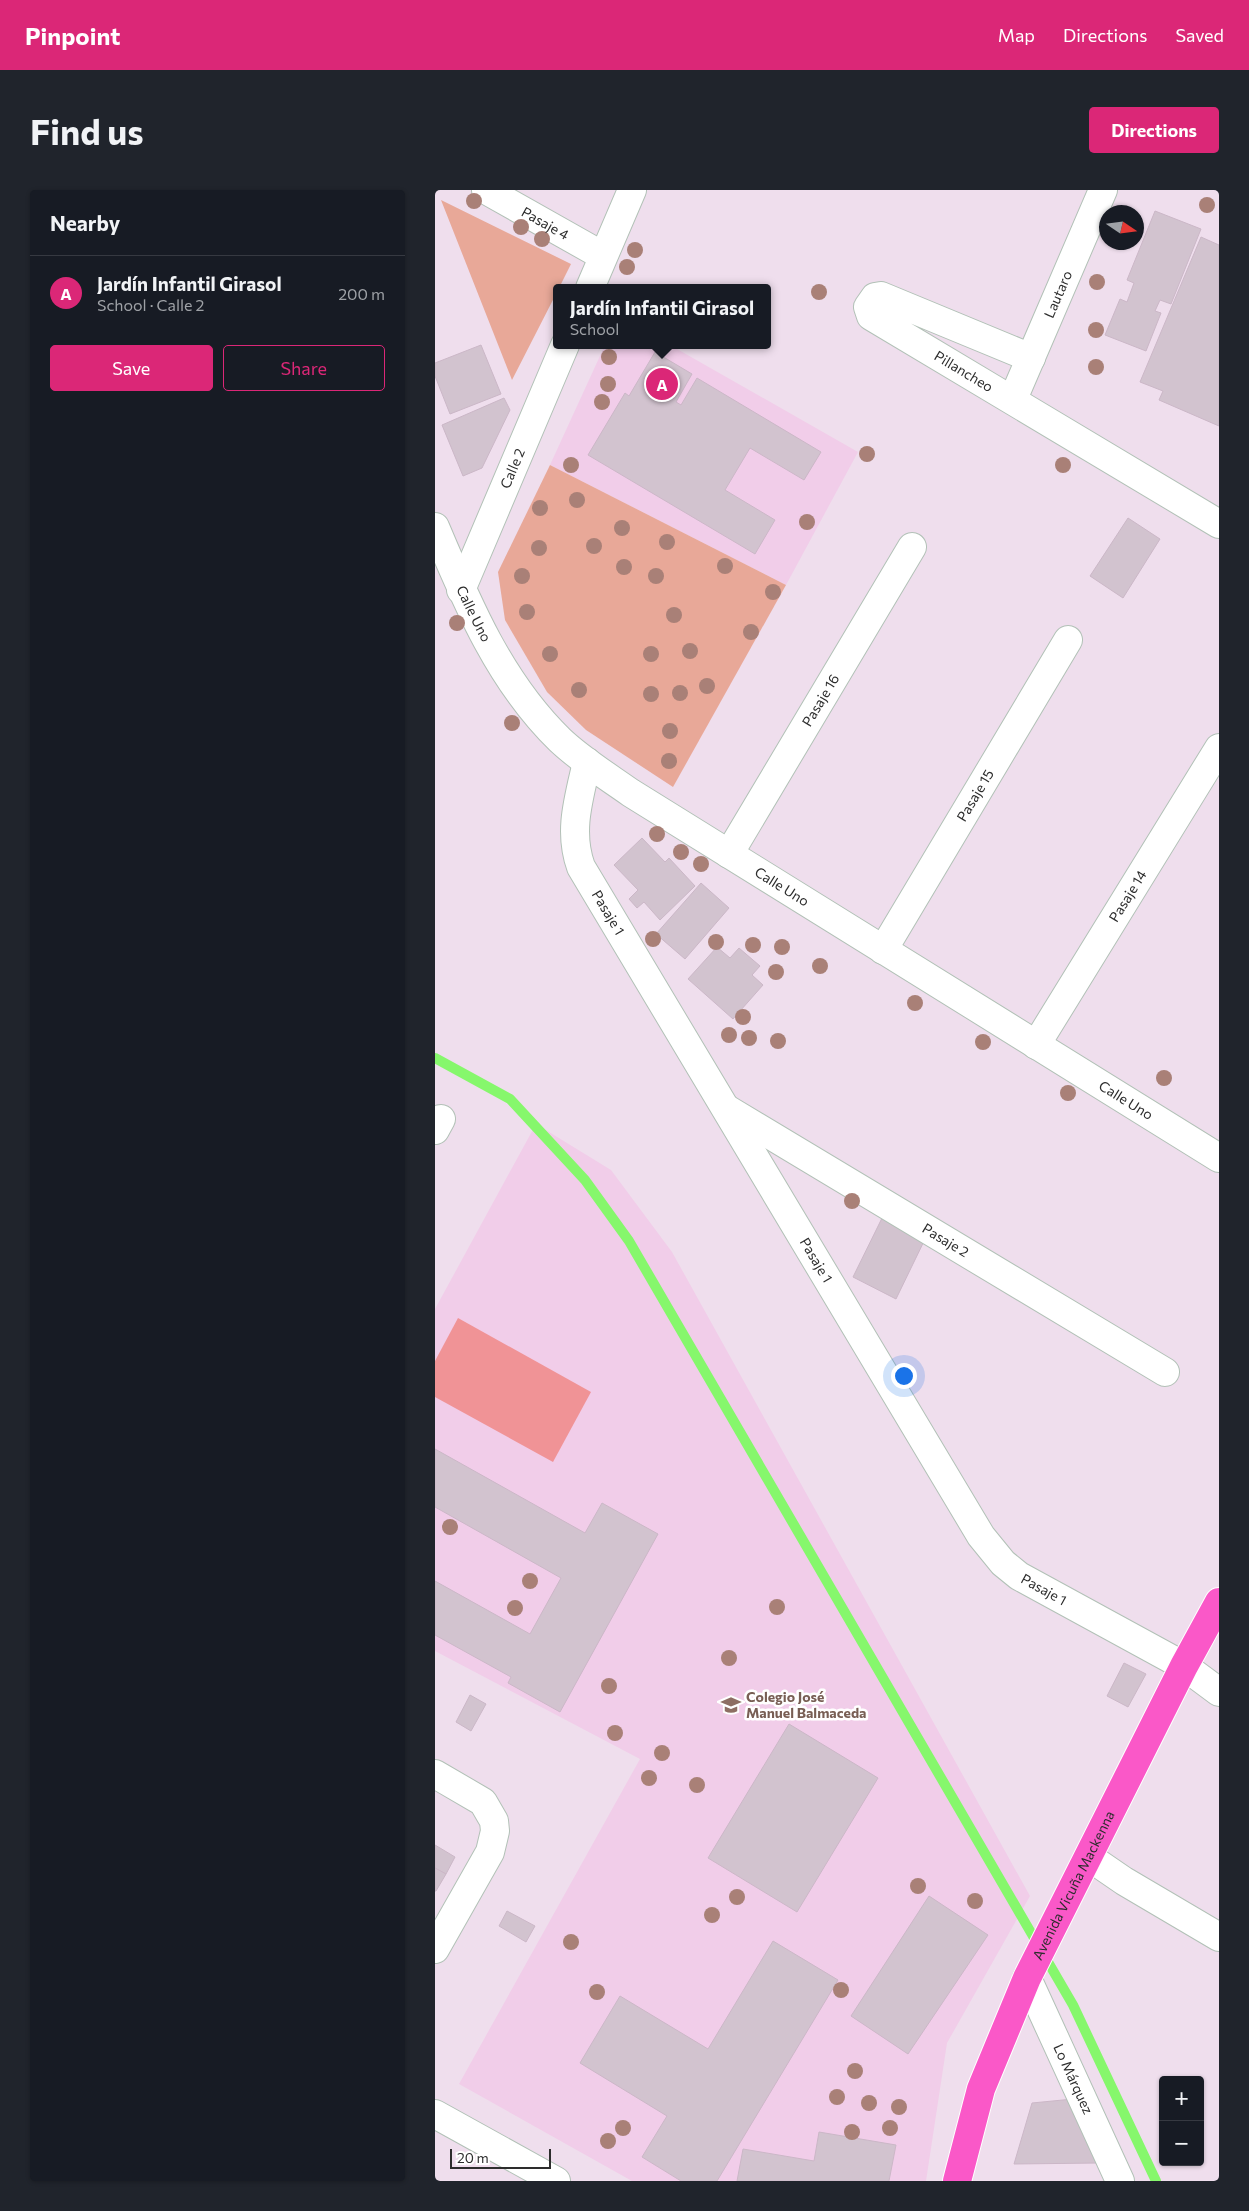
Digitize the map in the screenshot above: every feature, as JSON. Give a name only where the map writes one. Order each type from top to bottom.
[{"type":"main road","name":"Avenida Vicuña Mackenna","points":[[957,2181],[981,2089],[1031,1969],[1184,1666],[1219,1602]]},
{"type":"street","name":"Pasaje 4","points":[[486,190],[603,256]]},
{"type":"street","points":[[592,284],[632,190]]},
{"type":"street","name":"Lautaro","points":[[1013,399],[1103,190]]},
{"type":"street","name":"Pillancheo","points":[[1031,358],[881,296],[870,302],[868,307],[871,316],[1013,399],[1219,524]]},
{"type":"street","name":"Calle 2","points":[[461,590],[563,349]]},
{"type":"street","name":"Calle Uno","points":[[435,528],[461,590],[479,626],[517,690],[561,741],[587,762],[631,793],[1219,1158]]},
{"type":"street","name":"Pasaje 16","points":[[729,854],[912,547]]},
{"type":"street","name":"Pasaje 15","points":[[883,950],[1068,640]]},
{"type":"street","name":"Pasaje 14","points":[[1036,1045],[1219,748]]},
{"type":"street","name":"Pasaje 1","points":[[587,762],[574,826],[574,841],[581,867],[991,1550],[1019,1576],[1184,1666],[1219,1692]]},
{"type":"street","name":"Pasaje 2","points":[[725,1108],[1165,1372]]},
{"type":"street","points":[[435,1774],[483,1802],[492,1816],[495,1831],[490,1852],[435,1949]]},
{"type":"street","points":[[1089,1856],[1125,1881],[1219,1937]]},
{"type":"street","name":"Lo Márquez","points":[[1031,1969],[1120,2181]]},
{"type":"street","points":[[435,2114],[556,2181]]},
{"type":"shaded area","points":[[441,200],[571,264],[561,284],[553,284],[553,300],[512,380]]},
{"type":"shaded area","points":[[603,349],[677,349],[858,452],[786,585],[550,465]]},
{"type":"shaded area","points":[[550,465],[786,585],[673,787],[586,730],[547,692],[505,620],[498,572]]},
{"type":"shaded area","name":"Colegio José Manuel Balmaceda","points":[[536,1124],[611,1170],[672,1252],[1030,1896],[947,2043],[926,2181],[632,2181],[459,2084],[640,1759],[435,1651],[435,1309]]},
{"type":"shaded area","points":[[458,1318],[591,1392],[553,1462],[435,1397],[435,1361]]},
{"type":"building","points":[[1155,211],[1201,229],[1171,304],[1160,300],[1155,311],[1161,313],[1146,351],[1105,335],[1120,299],[1127,302],[1134,283],[1127,280],[1139,250],[1144,250],[1144,238]]},
{"type":"building","points":[[1201,237],[1219,245],[1219,426],[1159,400],[1163,391],[1140,382]]},
{"type":"building","points":[[481,345],[501,394],[450,414],[435,376],[435,363]]},
{"type":"building","points":[[655,352],[692,374],[676,402],[681,405],[697,378],[821,452],[804,480],[750,448],[725,490],[775,520],[755,554],[588,455],[625,393],[629,396]]},
{"type":"building","points":[[504,398],[510,410],[482,468],[463,476],[442,425]]},
{"type":"building","points":[[1128,518],[1160,539],[1123,598],[1090,576]]},
{"type":"building","points":[[642,838],[665,862],[669,858],[695,886],[660,920],[644,902],[637,908],[629,899],[638,890],[614,865]]},
{"type":"building","points":[[701,883],[729,908],[685,959],[656,934]]},
{"type":"building","points":[[717,947],[730,958],[739,948],[760,966],[752,975],[763,985],[733,1019],[688,979]]},
{"type":"building","points":[[885,1212],[928,1233],[896,1299],[853,1277]]},
{"type":"building","points":[[435,1449],[585,1533],[602,1503],[658,1534],[560,1712],[508,1683],[511,1677],[435,1635],[435,1581],[530,1634],[561,1578],[435,1507]]},
{"type":"building","points":[[1124,1663],[1146,1674],[1128,1707],[1107,1696]]},
{"type":"building","points":[[470,1695],[486,1704],[471,1731],[456,1722]]},
{"type":"building","points":[[789,1724],[878,1778],[797,1912],[708,1858]]},
{"type":"building","points":[[435,1845],[455,1857],[446,1874],[435,1868]]},
{"type":"building","points":[[435,1868],[446,1874],[436,1891],[435,1891]]},
{"type":"building","points":[[929,1896],[988,1935],[908,2054],[851,2016]]},
{"type":"building","points":[[507,1911],[535,1926],[526,1942],[499,1926]]},
{"type":"building","points":[[773,1941],[838,1980],[717,2181],[681,2181],[642,2157],[667,2116],[580,2063],[620,1996],[708,2049]]},
{"type":"building","points":[[1073,2099],[1099,2163],[1014,2164],[1032,2103]]},
{"type":"building","points":[[819,2132],[896,2145],[889,2181],[737,2181],[743,2149],[814,2161]]},
{"type":"waterway","points":[[435,1058],[510,1099],[585,1180],[629,1241],[1073,2005],[1156,2181]]},
{"type":"place","name":"Jardín Infantil Girasol","points":[[662,384]]},
{"type":"place","name":"Colegio José Manuel Balmaceda","points":[[731,1705]]}]
